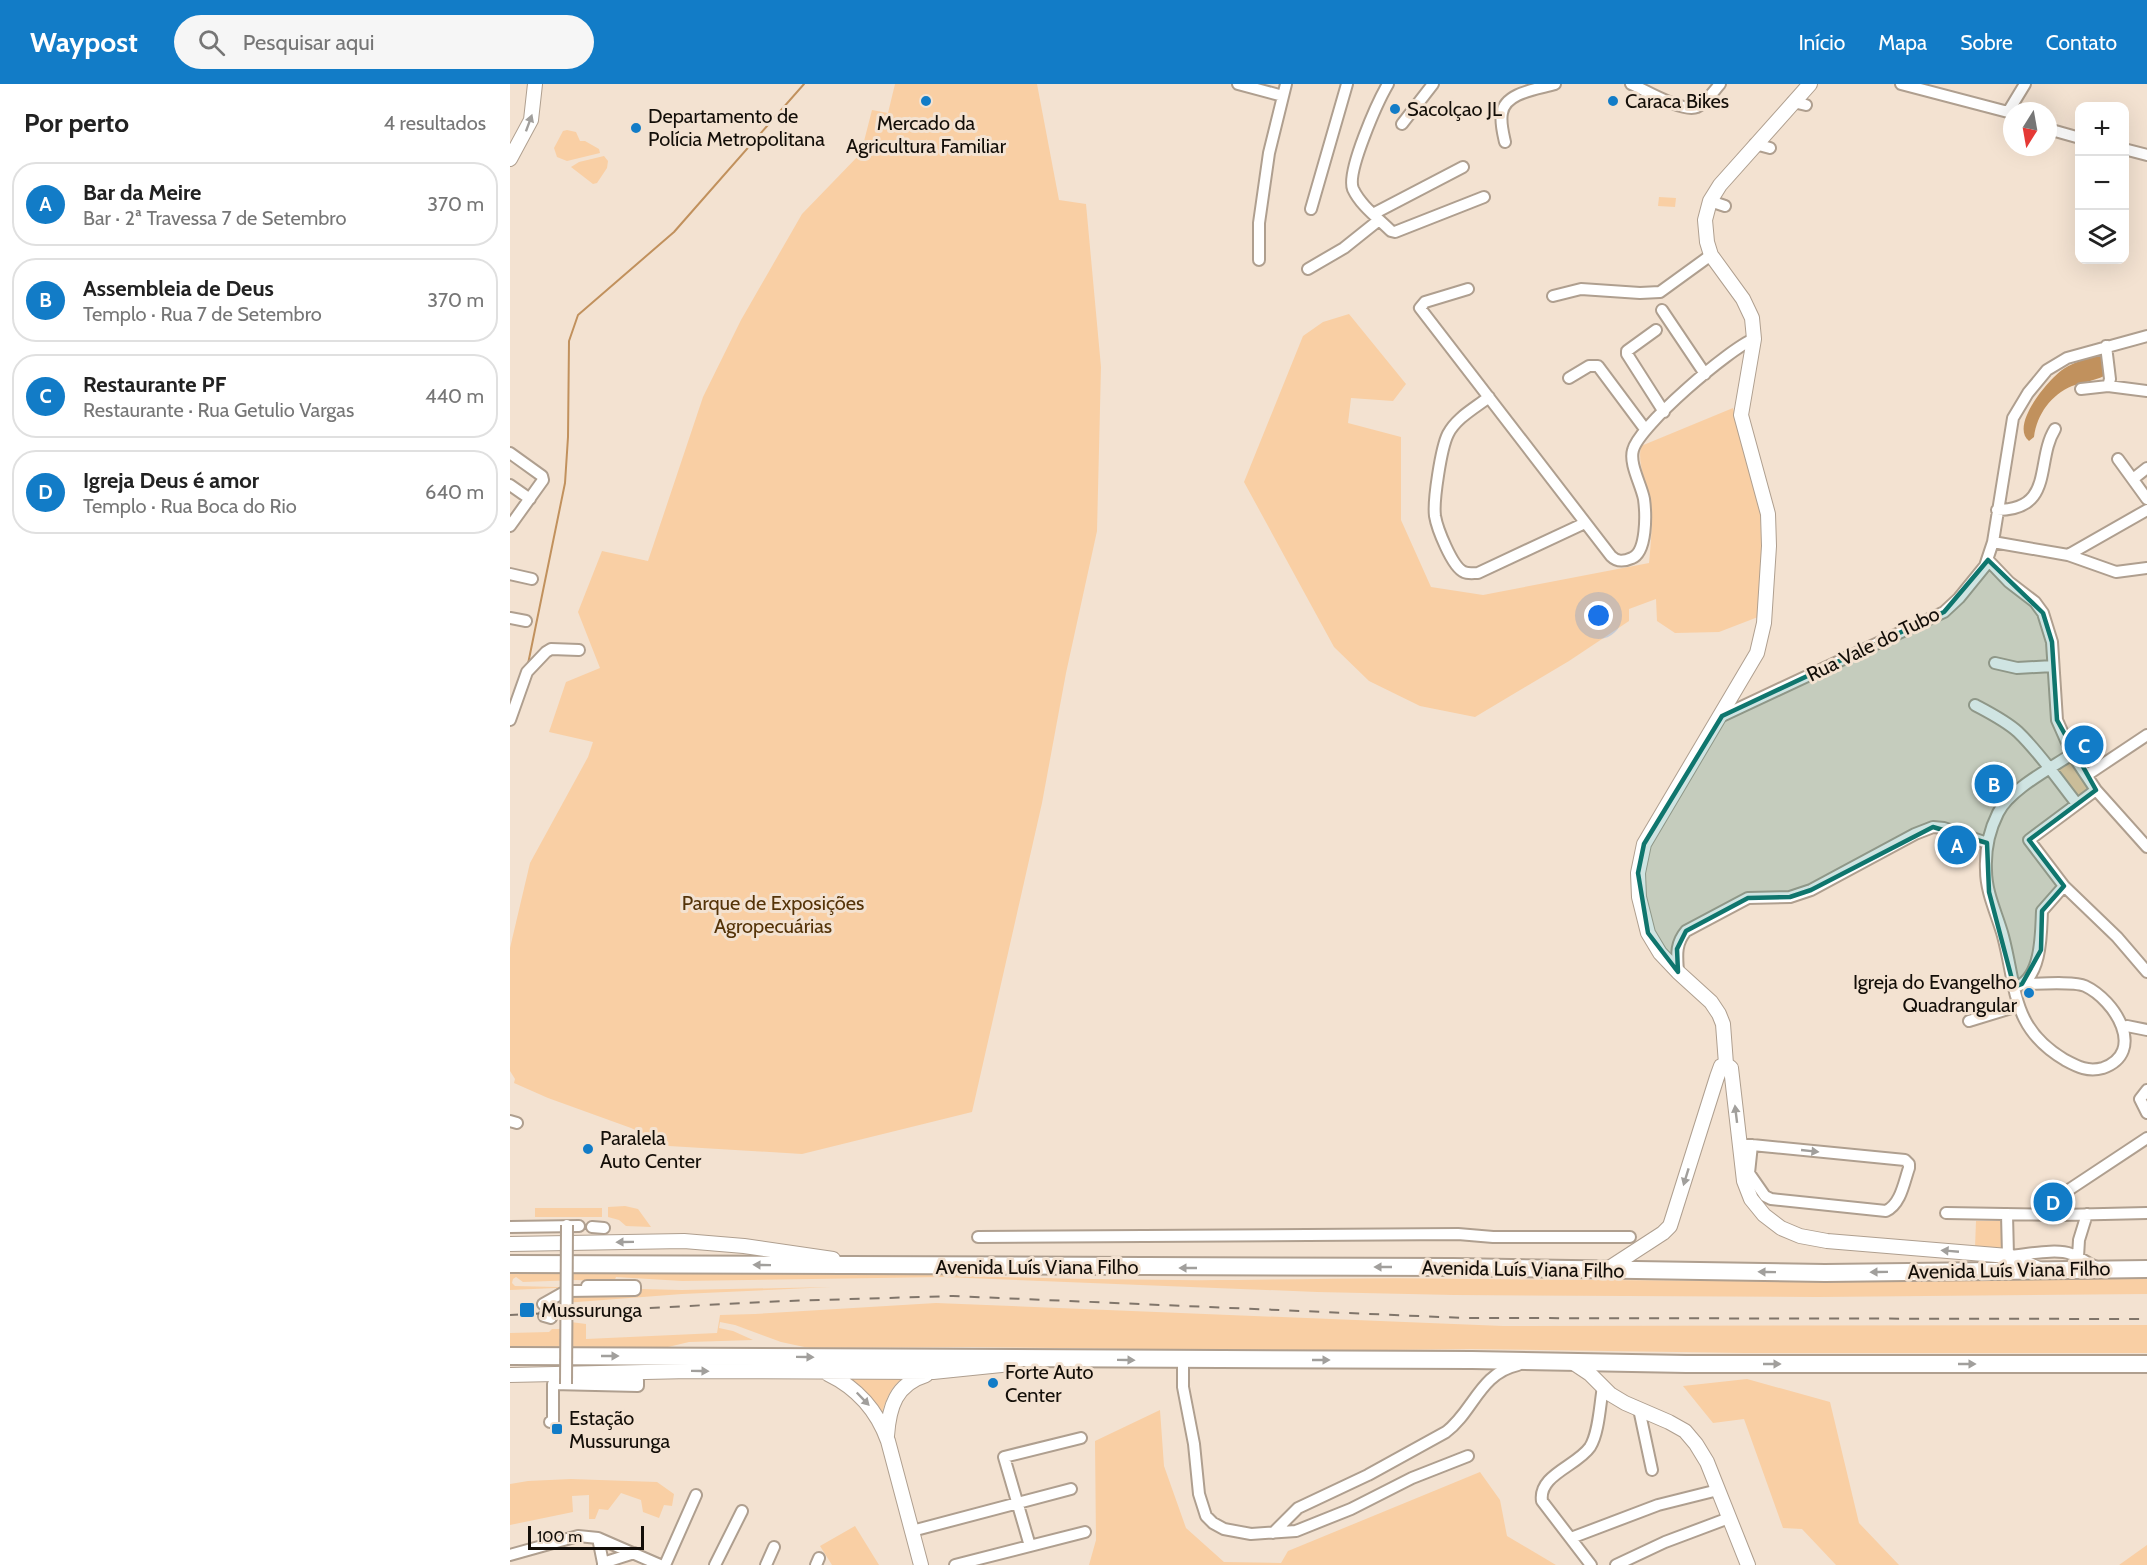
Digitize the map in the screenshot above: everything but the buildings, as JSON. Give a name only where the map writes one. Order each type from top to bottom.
[{"type":"highway","name":"Avenida Luís Viana Filho","points":[[510,1264],[1453,1267],[1825,1273],[2147,1269]]},
{"type":"highway","points":[[510,1356],[2147,1364]]},
{"type":"main road","points":[[510,159],[531,120],[535,84]]},
{"type":"main road","points":[[1810,84],[1799,104],[1755,144],[1720,185],[1710,201],[1705,220],[1703,232],[1711,255],[1743,298],[1752,318],[1754,339],[1742,415],[1768,514],[1769,565],[1761,642],[1722,716],[1644,844],[1638,873],[1640,897],[1650,939],[1678,972],[1712,1002],[1719,1014],[1723,1024],[1726,1064],[1731,1068],[1746,1145],[1744,1181],[1751,1199],[1772,1222],[1790,1233],[1827,1241],[2008,1256],[2039,1270]]},
{"type":"main road","points":[[1606,1270],[1663,1233],[1670,1226],[1717,1077],[1721,1066],[1726,1064]]},
{"type":"main road","name":"Avenida Luís Viana Filho","points":[[510,1244],[684,1241],[744,1246],[898,1266]]},
{"type":"main road","points":[[510,1375],[690,1371],[933,1372],[1065,1359]]},
{"type":"main road","points":[[1572,1362],[1590,1374],[1617,1398],[1685,1431],[1707,1462],[1748,1565]]},
{"type":"main road","points":[[1603,1387],[1607,1375],[1621,1363]]},
{"type":"main road","points":[[887,1438],[888,1418],[899,1392],[907,1383],[933,1372]]},
{"type":"main road","points":[[826,1373],[848,1385],[861,1397],[873,1410],[887,1438],[921,1565]]},
{"type":"street","points":[[1238,84],[1283,96]]},
{"type":"street","points":[[1259,260],[1258,223],[1269,153],[1286,84]]},
{"type":"street","points":[[1311,209],[1347,84]]},
{"type":"street","points":[[1388,84],[1365,132],[1352,182],[1359,200],[1390,231],[1398,232],[1484,197]]},
{"type":"street","points":[[1402,124],[1433,84]]},
{"type":"street","points":[[1505,142],[1501,120],[1505,103],[1524,93],[1555,84]]},
{"type":"street","points":[[1631,84],[1679,106],[1696,108],[1704,103],[1720,84]]},
{"type":"street","points":[[1901,84],[2003,111]]},
{"type":"street","points":[[2016,102],[2025,84]]},
{"type":"street","points":[[2057,132],[2075,137]]},
{"type":"street","points":[[1755,144],[1770,148]]},
{"type":"street","points":[[2129,150],[2147,155]]},
{"type":"street","points":[[1308,269],[1344,248],[1376,217],[1463,167]]},
{"type":"street","points":[[1710,201],[1725,206]]},
{"type":"street","points":[[1553,296],[1581,289],[1660,292],[1711,255]]},
{"type":"street","points":[[1468,289],[1425,302],[1420,309],[1615,560],[1621,561],[1634,557],[1641,551],[1644,536],[1644,506],[1632,454],[1637,440],[1645,429],[1705,374],[1745,343],[1754,339]]},
{"type":"street","points":[[1662,310],[1705,374]]},
{"type":"street","points":[[1656,330],[1627,351],[1627,354],[1664,412]]},
{"type":"street","name":"Rua Vale do Tubo","points":[[1722,716],[1944,612],[1959,598],[1988,560],[1993,542],[2013,418],[2018,407],[2048,368],[2067,358],[2147,336]]},
{"type":"street","points":[[2106,346],[2110,379],[2108,386]]},
{"type":"street","points":[[1569,378],[1589,366],[1598,366],[1645,429]]},
{"type":"street","points":[[2081,389],[2108,386],[2147,392]]},
{"type":"street","points":[[1489,397],[1459,420],[1449,433],[1445,441],[1437,484],[1435,518],[1451,556],[1461,571],[1478,573],[1585,523]]},
{"type":"street","points":[[1997,510],[2010,510],[2024,504],[2038,490],[2048,444],[2055,429]]},
{"type":"street","points":[[510,453],[543,477],[542,483],[510,526]]},
{"type":"street","points":[[2118,459],[2147,499]]},
{"type":"street","points":[[2133,479],[2147,468]]},
{"type":"street","points":[[510,485],[530,498]]},
{"type":"street","points":[[2068,555],[2147,510]]},
{"type":"street","points":[[1993,542],[2068,555],[2116,572],[2147,568]]},
{"type":"street","points":[[1988,560],[2009,582],[2035,602],[2043,613],[2052,642],[2055,714],[2072,754],[2096,790],[2147,847]]},
{"type":"street","points":[[510,574],[532,579]]},
{"type":"street","points":[[510,618],[526,621]]},
{"type":"street","points":[[510,720],[527,672],[546,652],[551,649],[579,650]]},
{"type":"street","points":[[1995,663],[2017,668],[2053,666]]},
{"type":"street","points":[[1975,705],[2017,731],[2077,804]]},
{"type":"street","points":[[2087,775],[2147,735]]},
{"type":"street","points":[[2018,986],[2084,985],[2109,1004],[2127,1026],[2130,1045],[2123,1056],[2109,1066],[2086,1070],[2079,1068],[2044,1045],[2026,1025],[2018,1006],[2018,986],[1989,892],[1986,873],[1987,843],[2000,810],[2007,800],[2072,754]]},
{"type":"street","points":[[2096,790],[2029,840],[2064,886],[2117,937],[2147,972]]},
{"type":"street","points":[[1678,972],[1677,949],[1679,939],[1686,931],[1748,898],[1791,897],[1801,894],[1915,834],[1933,827],[1944,828],[1987,843]]},
{"type":"street","points":[[2018,986],[2029,977],[2041,950],[2042,911],[2064,886]]},
{"type":"street","points":[[1969,1021],[2018,1006]]},
{"type":"street","points":[[2127,1026],[2147,1030]]},
{"type":"street","points":[[2147,1090],[2140,1099],[2147,1113]]},
{"type":"street","points":[[2061,1215],[2064,1193],[2147,1138]]},
{"type":"street","points":[[1746,1145],[1905,1160],[1909,1168],[1901,1193],[1893,1206],[1886,1211],[1771,1199],[1765,1196],[1749,1173],[1746,1145]]},
{"type":"street","points":[[1946,1213],[2061,1215],[2147,1213]]},
{"type":"street","points":[[2007,1214],[2008,1256],[2064,1252],[2104,1269]]},
{"type":"street","points":[[2078,1257],[2079,1240],[2087,1214]]},
{"type":"street","points":[[510,1222],[564,1223],[579,1226]]},
{"type":"street","points":[[510,1227],[564,1223]]},
{"type":"street","points":[[564,1223],[566,1291],[555,1319],[566,1384]]},
{"type":"street","points":[[592,1227],[604,1228]]},
{"type":"street","points":[[978,1237],[1458,1234],[1493,1237],[1626,1238],[1641,1247]]},
{"type":"street","points":[[543,1304],[566,1291],[635,1290],[635,1286],[586,1286],[587,1289],[618,1288]]},
{"type":"street","points":[[1183,1360],[1183,1387],[1194,1444],[1199,1494],[1206,1516],[1213,1523],[1224,1528],[1243,1533],[1296,1531],[1351,1509],[1412,1478],[1468,1456]]},
{"type":"street","points":[[1472,1360],[1483,1372],[1482,1386]]},
{"type":"street","points":[[1273,1533],[1298,1508],[1368,1475],[1446,1432],[1456,1424],[1482,1386],[1507,1369],[1539,1361]]},
{"type":"street","points":[[550,1422],[554,1422],[553,1384],[638,1386],[638,1380],[594,1379],[594,1381],[634,1383]]},
{"type":"street","points":[[1591,1565],[1542,1501],[1542,1488],[1592,1444],[1603,1387]]},
{"type":"street","points":[[1639,1409],[1652,1470]]},
{"type":"street","points":[[1030,1546],[1004,1457],[1081,1438]]},
{"type":"street","points":[[912,1531],[1071,1489]]},
{"type":"street","points":[[1571,1538],[1647,1508],[1718,1490]]},
{"type":"street","points":[[665,1565],[696,1495]]},
{"type":"street","points":[[715,1565],[742,1511]]},
{"type":"street","points":[[1616,1565],[1665,1542],[1729,1518]]},
{"type":"street","points":[[956,1565],[1085,1532]]},
{"type":"street","points":[[510,1555],[578,1536],[598,1538],[660,1565]]},
{"type":"street","points":[[598,1538],[603,1564],[634,1553]]},
{"type":"street","points":[[766,1565],[774,1547]]},
{"type":"highlighted area","points":[[1988,560],[2043,613],[2052,642],[2057,720],[2096,790],[2029,840],[2064,886],[2042,911],[2041,950],[2022,984],[2014,987],[1989,892],[1987,843],[1933,827],[1811,890],[1790,897],[1748,898],[1686,931],[1677,949],[1678,972],[1648,933],[1638,873],[1644,844],[1722,716],[1944,612]]},
{"type":"green space","name":"Parque de Exposições Agropecuárias","points":[[895,84],[1037,84],[1059,200],[1086,204],[1101,367],[1097,531],[1066,673],[1042,803],[972,1112],[802,1154],[669,1146],[631,1128],[514,1083],[515,1079],[510,1071],[510,948],[530,863],[588,757],[593,742],[549,732],[566,682],[600,668],[578,612],[602,551],[648,561],[703,397],[741,320],[802,214],[861,153],[872,110],[888,113]]},
{"type":"green space","points":[[563,131],[576,132],[580,141],[585,141],[599,149],[600,153],[567,161],[557,157],[554,148]]},
{"type":"green space","points":[[604,156],[608,161],[607,168],[597,183],[593,184],[571,167],[579,162]]},
{"type":"green space","points":[[1659,197],[1676,198],[1675,207],[1658,206]]},
{"type":"green space","points":[[1349,314],[1406,384],[1393,401],[1351,398],[1348,423],[1401,437],[1401,520],[1431,587],[1483,595],[1649,563],[1651,510],[1641,467],[1641,446],[1733,408],[1760,510],[1762,565],[1758,617],[1719,632],[1675,633],[1657,621],[1656,599],[1629,609],[1629,621],[1569,661],[1475,717],[1420,706],[1369,681],[1334,647],[1244,482],[1303,336],[1323,322]]},
{"type":"green space","points":[[2073,760],[2093,789],[2077,800],[2057,771]]},
{"type":"green space","points":[[625,1206],[638,1209],[651,1227],[626,1226],[619,1220],[608,1217],[608,1207]]},
{"type":"green space","points":[[535,1208],[602,1208],[602,1217],[535,1217]]},
{"type":"green space","points":[[1976,1221],[2002,1221],[2002,1249],[1975,1248]]},
{"type":"green space","points":[[875,1273],[1193,1280],[1409,1278],[1864,1282],[2147,1278],[2147,1294],[1817,1297],[1454,1295],[1317,1292],[943,1277],[682,1281],[616,1277],[614,1282],[577,1280],[523,1282],[516,1277],[513,1279],[512,1283],[515,1286],[682,1290],[831,1287],[682,1294],[564,1303],[556,1288],[510,1290],[510,1274]]},
{"type":"green space","points":[[936,1303],[1503,1326],[2147,1325],[2147,1353],[809,1348],[781,1342],[735,1325],[720,1322],[719,1328],[733,1331],[753,1340],[689,1342],[664,1348],[510,1347],[510,1333],[549,1332],[552,1329],[562,1329],[563,1321],[586,1324],[586,1339],[717,1333],[720,1315]]},
{"type":"green space","points":[[843,1376],[905,1377],[892,1389],[881,1416]]},
{"type":"green space","points":[[1747,1379],[1830,1402],[1859,1523],[1899,1565],[1836,1565],[1802,1529],[1783,1528],[1744,1419],[1713,1423],[1683,1386]]},
{"type":"green space","points":[[1160,1410],[1164,1466],[1186,1528],[1224,1562],[1281,1563],[1288,1551],[1480,1472],[1500,1500],[1507,1536],[1556,1565],[1089,1565],[1096,1540],[1095,1441]]},
{"type":"green space","points":[[571,1479],[657,1482],[674,1494],[672,1506],[664,1505],[659,1518],[643,1512],[641,1500],[621,1493],[608,1510],[599,1509],[595,1519],[589,1519],[589,1495],[572,1496],[573,1512],[510,1525],[510,1484]]},
{"type":"green space","points":[[855,1526],[879,1565],[832,1565],[820,1546]]},
{"type":"green space","points":[[2147,1545],[2147,1565],[2119,1565]]},
{"type":"shaded area","points":[[2095,356],[2102,357],[2106,364],[2104,376],[2072,386],[2052,400],[2038,421],[2034,437],[2029,441],[2024,434],[2024,424],[2042,391],[2065,368]]},
{"type":"waterway","points":[[528,664],[565,483],[569,341],[578,315],[674,232],[804,84]]},
{"type":"railway","points":[[510,1315],[786,1301],[953,1296],[1464,1318],[2147,1319]]},
{"type":"place","name":"Mercado da Agricultura Familiar","points":[[926,101]]},
{"type":"place","name":"Caraca Bikes","points":[[1613,101]]},
{"type":"place","name":"Sacolçao JL","points":[[1395,109]]},
{"type":"place","name":"Departamento de Polícia Metropolitana","points":[[636,128]]},
{"type":"place","name":"Restaurante PF","points":[[2084,745]]},
{"type":"place","name":"Assembleia de Deus","points":[[1994,784]]},
{"type":"place","name":"Bar da Meire","points":[[1957,845]]},
{"type":"place","name":"Igreja do Evangelho Quadrangular","points":[[2029,993]]},
{"type":"place","name":"Paralela Auto Center","points":[[588,1149]]},
{"type":"place","name":"Igreja Deus é amor","points":[[2053,1202]]},
{"type":"place","name":"Mussurunga","points":[[527,1310]]},
{"type":"place","name":"Forte Auto Center","points":[[993,1383]]},
{"type":"place","name":"Estação Mussurunga","points":[[557,1429]]}]
